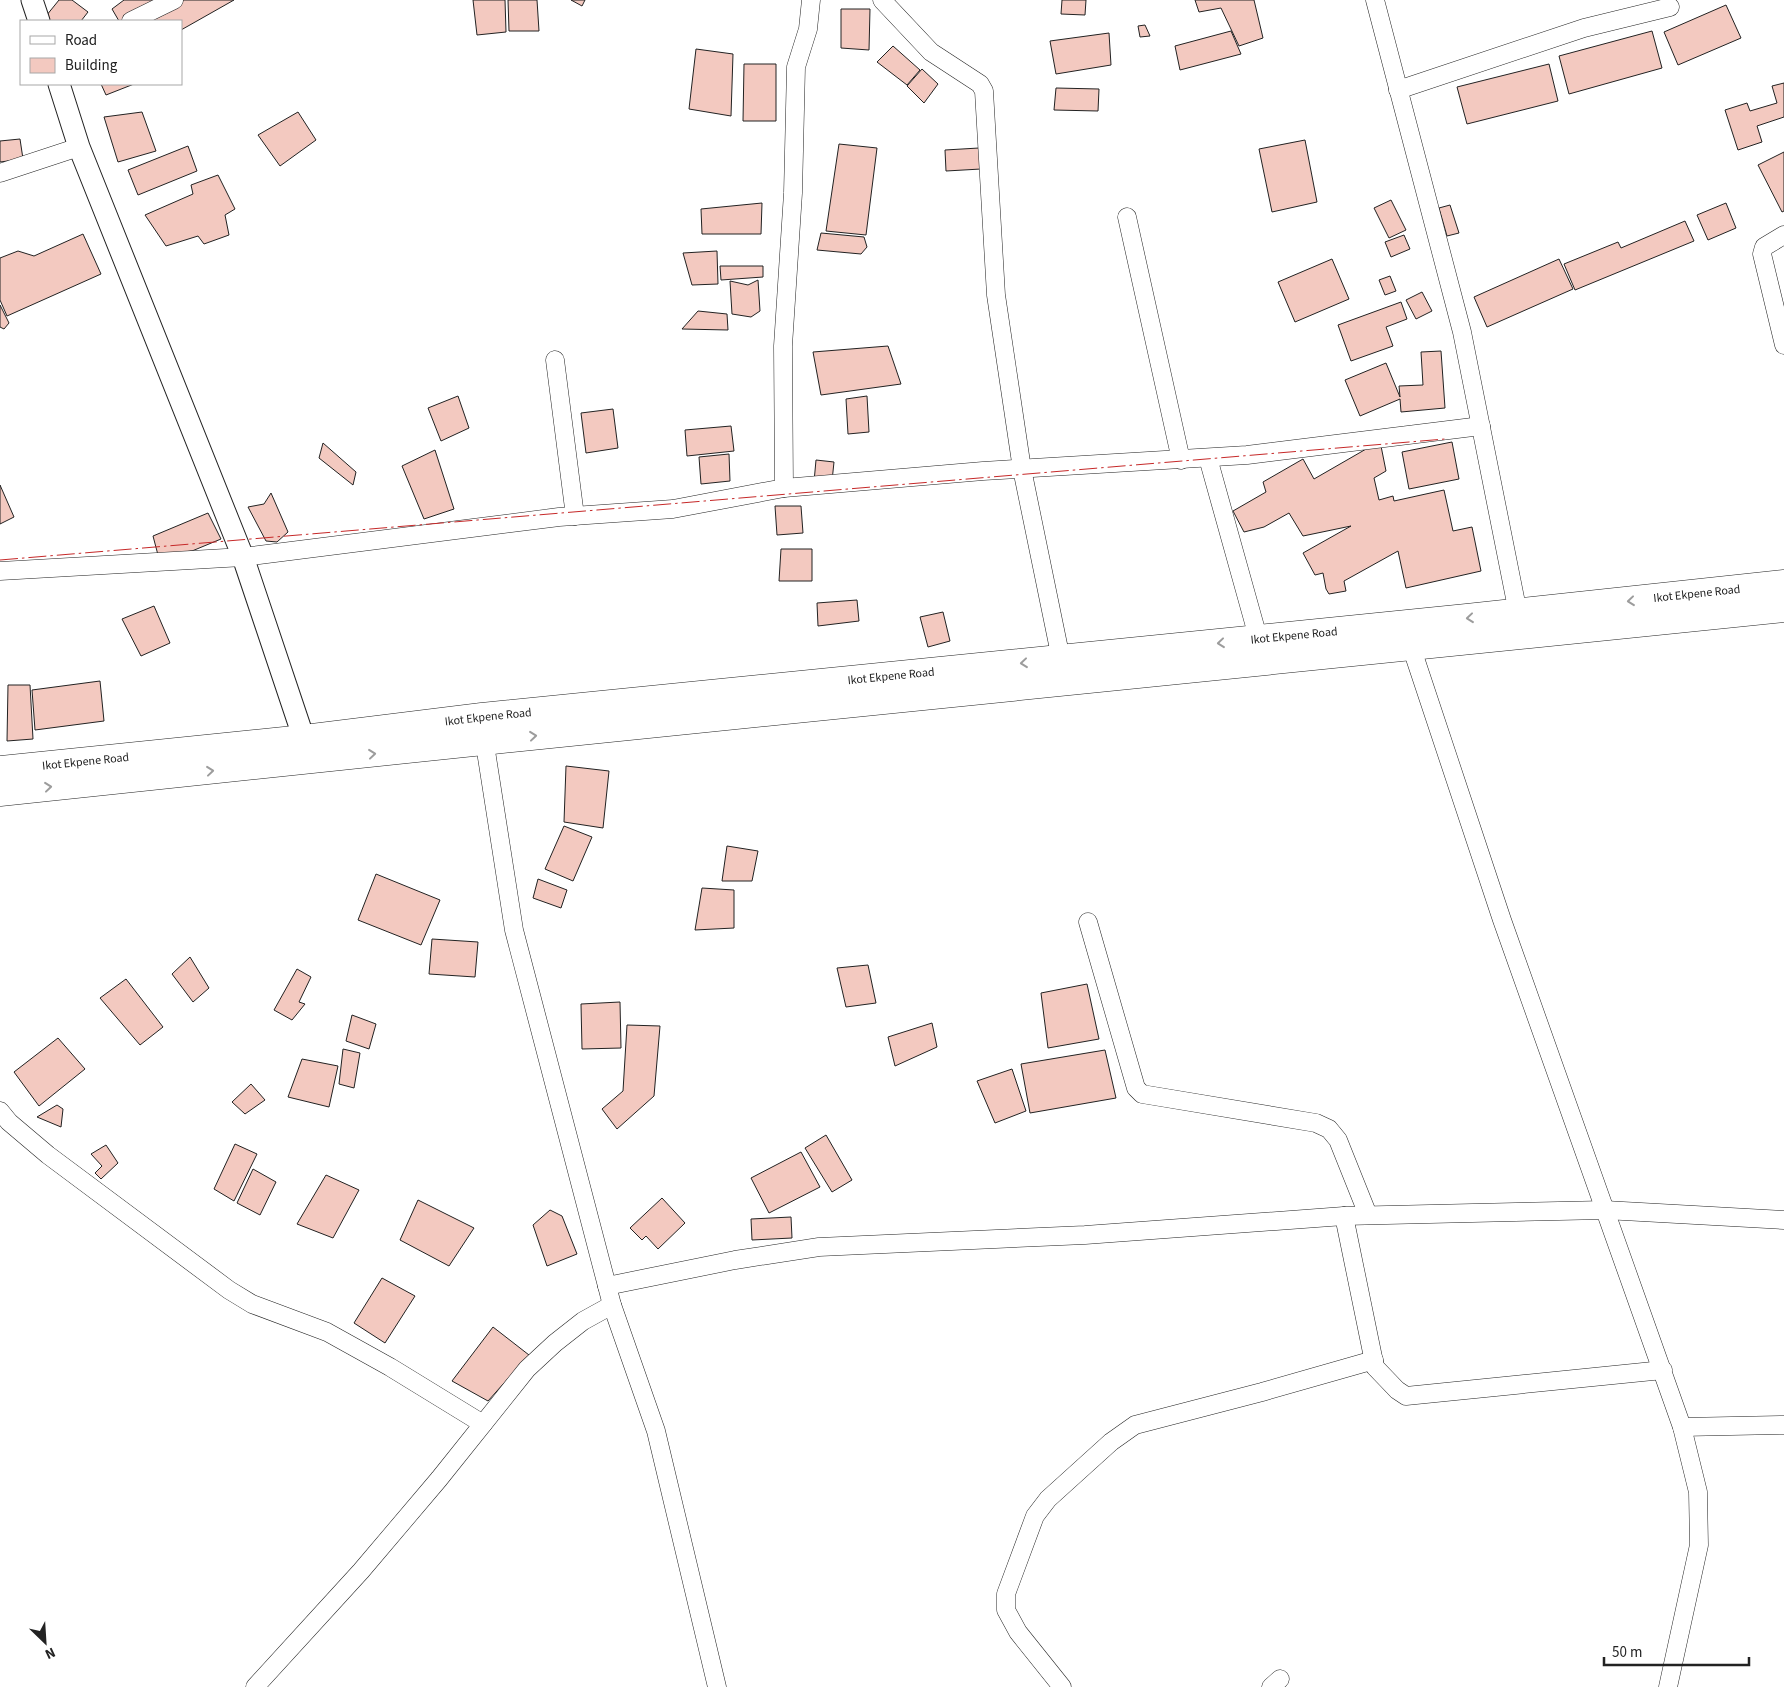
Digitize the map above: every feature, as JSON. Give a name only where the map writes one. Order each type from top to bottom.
[{"type":"highway","name":"Ikot Ekpene Road","points":[[1408,635],[1518,613],[1784,584]]},
{"type":"highway","name":"Ikot Ekpene Road","points":[[0,770],[304,739],[482,729],[1408,635],[1784,608]]},
{"type":"highway","name":"Ikot Ekpene Road","points":[[0,792],[482,729],[1061,659],[1262,650]]},
{"type":"street","points":[[32,0],[39,20]]},
{"type":"street","points":[[134,20],[174,0]]},
{"type":"street","points":[[784,488],[783,346],[793,193],[796,68],[808,29],[811,0]]},
{"type":"street","points":[[882,0],[931,52],[980,84],[984,91],[996,295],[1022,469],[1061,659]]},
{"type":"street","points":[[1375,0],[1462,332],[1518,613]]},
{"type":"street","points":[[1398,90],[1584,28],[1670,6]]},
{"type":"street","points":[[59,85],[79,146],[243,557],[304,739]]},
{"type":"street","points":[[0,174],[79,146]]},
{"type":"street","points":[[1126,217],[1181,460]]},
{"type":"street","points":[[1784,234],[1764,247],[1762,254],[1784,345]]},
{"type":"street","points":[[555,360],[575,516]]},
{"type":"street","points":[[0,571],[243,557],[575,516],[673,509],[784,488],[1022,469],[1247,456],[1481,426]]},
{"type":"street","points":[[1208,458],[1262,650]]},
{"type":"street","points":[[1408,635],[1502,920],[1682,1426],[1698,1492],[1699,1545],[1668,1687]]},
{"type":"street","points":[[482,729],[514,930],[612,1305],[656,1431],[717,1687]]},
{"type":"street","points":[[1088,922],[1136,1088],[1142,1094],[1316,1123],[1329,1129],[1338,1140],[1368,1215]]},
{"type":"street","points":[[0,1111],[9,1122],[48,1155],[229,1290],[252,1304],[326,1332],[390,1367],[483,1424]]},
{"type":"street","points":[[607,1286],[735,1260],[819,1247],[1085,1235],[1344,1216],[1605,1210],[1784,1220]]},
{"type":"street","points":[[1344,1216],[1375,1367],[1397,1390],[1406,1396],[1663,1370]]},
{"type":"street","points":[[256,1687],[367,1564],[440,1479],[527,1369],[555,1342],[583,1321],[612,1305]]},
{"type":"street","points":[[1062,1687],[1018,1632],[1006,1610],[1006,1594],[1035,1516],[1048,1500],[1111,1442],[1135,1425],[1374,1360]]},
{"type":"street","points":[[1682,1426],[1784,1425]]},
{"type":"building","points":[[59,0],[72,0],[88,12],[82,20],[43,20]]},
{"type":"building","points":[[124,0],[155,0],[124,20],[118,20],[112,9]]},
{"type":"building","points":[[164,0],[234,0],[182,29],[182,20],[153,20],[147,10]]},
{"type":"building","points":[[473,0],[505,0],[506,32],[477,35]]},
{"type":"building","points":[[508,0],[537,0],[539,31],[509,31]]},
{"type":"building","points":[[571,0],[585,0],[582,6]]},
{"type":"building","points":[[1062,0],[1086,0],[1085,15],[1061,14]]},
{"type":"building","points":[[1195,0],[1254,0],[1263,38],[1239,46],[1221,8],[1199,12]]},
{"type":"building","points":[[1726,5],[1741,38],[1678,65],[1664,32]]},
{"type":"building","points":[[841,9],[870,9],[869,50],[841,48]]},
{"type":"building","points":[[1145,25],[1150,36],[1140,37],[1138,26]]},
{"type":"building","points":[[1231,31],[1241,54],[1180,70],[1175,46]]},
{"type":"building","points":[[1652,31],[1662,68],[1569,94],[1559,56]]},
{"type":"building","points":[[1109,33],[1111,65],[1056,74],[1050,41]]},
{"type":"building","points":[[893,46],[920,70],[907,85],[877,62]]},
{"type":"building","points":[[696,49],[733,54],[731,116],[689,109]]},
{"type":"building","points":[[744,64],[776,64],[776,121],[743,121]]},
{"type":"building","points":[[1549,64],[1558,101],[1467,124],[1457,87]]},
{"type":"building","points":[[922,69],[938,84],[924,103],[907,86]]},
{"type":"building","points":[[1784,83],[1784,117],[1757,126],[1762,142],[1738,150],[1725,110],[1747,103],[1750,111],[1777,103],[1772,86]]},
{"type":"building","points":[[101,85],[131,85],[106,95]]},
{"type":"building","points":[[1056,88],[1099,89],[1098,111],[1054,110]]},
{"type":"building","points":[[142,112],[156,151],[118,162],[104,117]]},
{"type":"building","points":[[298,112],[316,140],[280,166],[258,135]]},
{"type":"building","points":[[20,139],[23,159],[0,162],[0,141]]},
{"type":"building","points":[[1305,140],[1317,202],[1272,212],[1259,149]]},
{"type":"building","points":[[839,144],[877,148],[866,235],[826,231]]},
{"type":"building","points":[[188,146],[197,171],[138,195],[128,170]]},
{"type":"building","points":[[979,148],[981,169],[946,171],[945,150]]},
{"type":"building","points":[[1784,152],[1784,211],[1782,212],[1758,165]]},
{"type":"building","points":[[218,175],[235,209],[225,215],[229,235],[204,244],[198,236],[166,246],[145,215],[193,194],[191,185]]},
{"type":"building","points":[[1391,200],[1406,230],[1389,238],[1374,208]]},
{"type":"building","points":[[762,203],[761,234],[702,234],[701,209]]},
{"type":"building","points":[[1726,203],[1736,228],[1708,240],[1697,215]]},
{"type":"building","points":[[1450,205],[1459,233],[1447,236],[1439,208]]},
{"type":"building","points":[[1685,221],[1694,241],[1575,290],[1564,264],[1618,242],[1621,248]]},
{"type":"building","points":[[821,233],[864,237],[867,247],[861,254],[817,250]]},
{"type":"building","points":[[83,234],[101,274],[7,316],[0,300],[0,258],[18,251],[34,256]]},
{"type":"building","points":[[1404,235],[1410,249],[1391,257],[1385,242]]},
{"type":"building","points":[[717,251],[718,284],[692,285],[683,253]]},
{"type":"building","points":[[1332,259],[1349,299],[1295,322],[1278,282]]},
{"type":"building","points":[[1559,259],[1573,289],[1487,327],[1474,297]]},
{"type":"building","points":[[720,266],[763,266],[763,277],[721,280]]},
{"type":"building","points":[[1390,276],[1396,291],[1385,295],[1379,280]]},
{"type":"building","points":[[758,280],[760,311],[751,317],[732,314],[730,281],[748,285]]},
{"type":"building","points":[[1422,292],[1432,311],[1416,319],[1406,300]]},
{"type":"building","points":[[1401,302],[1407,319],[1386,327],[1393,346],[1351,361],[1338,325]]},
{"type":"building","points":[[0,305],[9,323],[4,329],[0,327]]},
{"type":"building","points":[[698,311],[727,314],[728,330],[682,329]]},
{"type":"building","points":[[888,346],[901,384],[821,395],[813,352]]},
{"type":"building","points":[[1441,351],[1445,408],[1401,412],[1400,399],[1360,416],[1345,380],[1386,363],[1400,397],[1399,386],[1423,385],[1421,352]]},
{"type":"building","points":[[458,396],[469,428],[441,441],[428,408]]},
{"type":"building","points":[[867,396],[869,432],[848,434],[846,399]]},
{"type":"building","points":[[613,409],[618,448],[586,453],[581,413]]},
{"type":"building","points":[[731,426],[734,451],[687,456],[685,430]]},
{"type":"building","points":[[1380,441],[1386,471],[1374,478],[1379,500],[1393,496],[1394,501],[1444,490],[1453,531],[1472,527],[1481,571],[1406,588],[1398,551],[1344,581],[1346,591],[1329,594],[1326,589],[1323,573],[1315,575],[1303,553],[1351,526],[1303,536],[1289,513],[1264,527],[1244,532],[1233,511],[1266,492],[1263,482],[1303,459],[1314,479]]},
{"type":"building","points":[[1452,442],[1459,479],[1409,489],[1402,452]]},
{"type":"building","points":[[323,443],[356,472],[353,485],[319,458]]},
{"type":"building","points":[[435,450],[454,509],[424,519],[402,466]]},
{"type":"building","points":[[729,454],[730,481],[701,484],[699,457]]},
{"type":"building","points":[[816,460],[834,462],[832,481],[814,482]]},
{"type":"building","points":[[0,485],[14,517],[0,524]]},
{"type":"building","points":[[271,493],[288,532],[277,542],[266,541],[248,507],[264,504]]},
{"type":"building","points":[[775,506],[801,506],[803,533],[777,535]]},
{"type":"building","points":[[208,513],[221,539],[192,551],[158,555],[153,536]]},
{"type":"building","points":[[781,549],[812,549],[812,581],[779,581]]},
{"type":"building","points":[[857,600],[859,621],[818,626],[817,603]]},
{"type":"building","points":[[154,606],[170,643],[141,656],[122,619]]},
{"type":"building","points":[[943,612],[950,641],[928,647],[920,617]]},
{"type":"building","points":[[100,681],[104,721],[35,730],[32,690]]},
{"type":"building","points":[[8,685],[30,685],[33,739],[7,741]]},
{"type":"building","points":[[566,766],[609,771],[603,828],[564,822]]},
{"type":"building","points":[[564,826],[592,837],[573,881],[545,869]]},
{"type":"building","points":[[727,846],[758,851],[752,881],[722,881]]},
{"type":"building","points":[[376,874],[440,900],[421,945],[358,920]]},
{"type":"building","points":[[538,879],[567,890],[561,908],[533,898]]},
{"type":"building","points":[[702,888],[734,890],[734,928],[695,930]]},
{"type":"building","points":[[432,939],[478,942],[475,977],[429,974]]},
{"type":"building","points":[[190,957],[209,988],[193,1002],[172,974]]},
{"type":"building","points":[[868,965],[876,1003],[846,1007],[837,968]]},
{"type":"building","points":[[297,969],[311,977],[299,1002],[305,1004],[292,1020],[274,1010]]},
{"type":"building","points":[[126,979],[163,1027],[140,1045],[100,998]]},
{"type":"building","points":[[1087,984],[1099,1039],[1048,1048],[1041,993]]},
{"type":"building","points":[[620,1002],[621,1048],[582,1049],[581,1004]]},
{"type":"building","points":[[352,1015],[376,1024],[369,1049],[346,1041]]},
{"type":"building","points":[[932,1023],[937,1047],[895,1066],[888,1037]]},
{"type":"building","points":[[627,1025],[660,1026],[654,1096],[617,1129],[602,1109],[623,1091]]},
{"type":"building","points":[[58,1038],[85,1069],[39,1106],[14,1072]]},
{"type":"building","points":[[343,1049],[360,1053],[354,1088],[339,1084]]},
{"type":"building","points":[[1105,1050],[1116,1098],[1030,1113],[1021,1064]]},
{"type":"building","points":[[302,1059],[338,1066],[329,1107],[288,1097]]},
{"type":"building","points":[[1012,1069],[1026,1111],[995,1123],[977,1081]]},
{"type":"building","points":[[251,1084],[265,1100],[245,1114],[232,1102]]},
{"type":"building","points":[[57,1105],[63,1109],[61,1127],[37,1117]]},
{"type":"building","points":[[826,1135],[852,1180],[832,1192],[805,1148]]},
{"type":"building","points":[[235,1144],[257,1154],[234,1201],[214,1189]]},
{"type":"building","points":[[106,1145],[118,1163],[101,1179],[95,1173],[102,1166],[91,1154]]},
{"type":"building","points":[[801,1152],[820,1187],[769,1213],[751,1178]]},
{"type":"building","points":[[253,1169],[276,1182],[260,1215],[237,1203]]},
{"type":"building","points":[[326,1175],[359,1190],[333,1238],[297,1224]]},
{"type":"building","points":[[662,1198],[685,1223],[658,1249],[646,1236],[642,1240],[630,1228]]},
{"type":"building","points":[[418,1200],[474,1228],[449,1266],[400,1240]]},
{"type":"building","points":[[550,1210],[562,1216],[577,1254],[547,1266],[533,1225]]},
{"type":"building","points":[[791,1217],[792,1238],[752,1240],[751,1219]]},
{"type":"building","points":[[382,1278],[415,1296],[385,1343],[354,1323]]},
{"type":"building","points":[[493,1327],[529,1355],[488,1401],[452,1381]]},
{"type":"power","points":[[0,560],[1445,439]]}]
